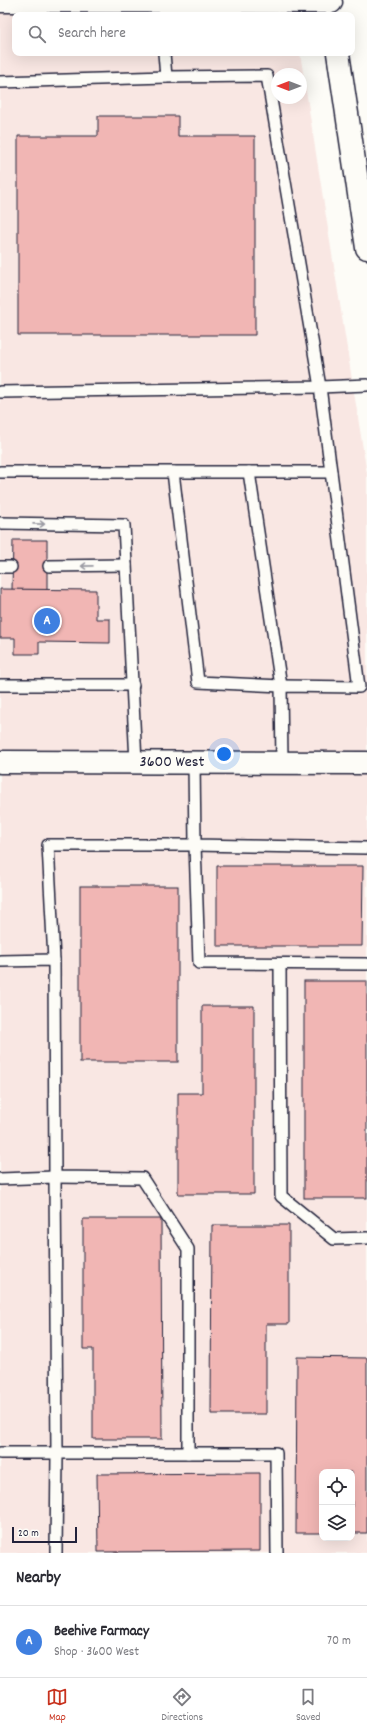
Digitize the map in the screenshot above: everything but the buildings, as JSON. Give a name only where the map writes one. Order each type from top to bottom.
[{"type":"street","points":[[0,1],[101,1],[160,8],[331,6]]},
{"type":"street","points":[[338,56],[367,248]]},
{"type":"street","name":"3600 West","points":[[0,762],[367,763]]},
{"type":"lane","points":[[164,56],[166,77]]},
{"type":"lane","points":[[0,82],[166,77],[267,76],[320,387],[359,687],[281,686],[198,682],[173,472]]},
{"type":"lane","points":[[0,392],[367,385]]},
{"type":"lane","points":[[0,472],[331,472]]},
{"type":"lane","points":[[249,472],[281,686],[282,763]]},
{"type":"lane","points":[[0,523],[124,525],[136,762]]},
{"type":"lane","points":[[49,566],[126,565]]},
{"type":"lane","points":[[0,685],[133,685]]},
{"type":"lane","points":[[194,762],[199,964],[367,964]]},
{"type":"lane","points":[[56,1553],[57,1453],[54,960],[48,845],[195,845],[367,848]]},
{"type":"lane","points":[[0,962],[54,960]]},
{"type":"lane","points":[[280,964],[282,1196],[334,1239],[367,1238]]},
{"type":"lane","points":[[0,1179],[55,1177],[142,1178],[188,1249],[188,1453]]},
{"type":"lane","points":[[0,1453],[276,1453],[277,1553]]},
{"type":"shaded area","points":[[0,0],[292,0],[294,12],[12,12],[12,56],[300,56],[302,68],[271,68],[271,104],[307,104],[307,97],[367,474],[367,1553],[0,1553]]},
{"type":"place","name":"Beehive Farmacy","points":[[47,621]]}]
